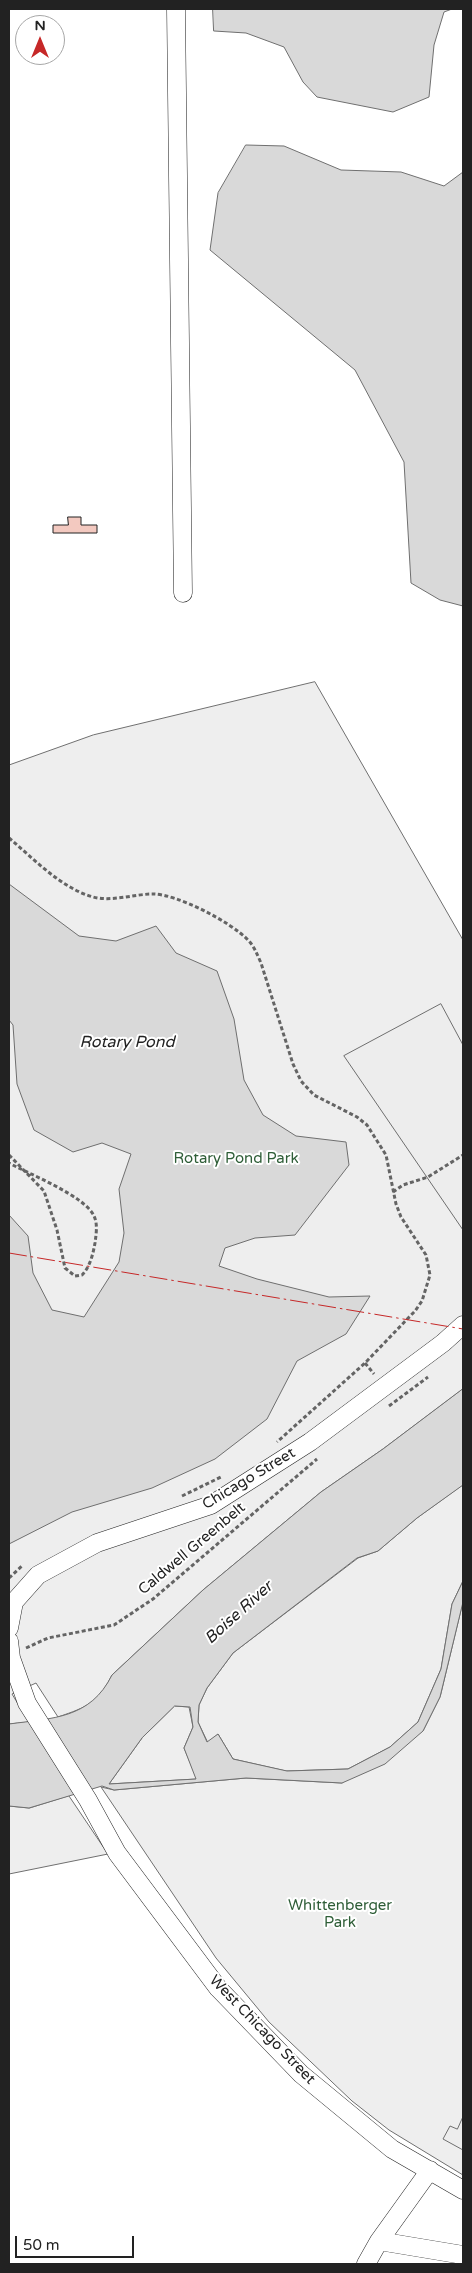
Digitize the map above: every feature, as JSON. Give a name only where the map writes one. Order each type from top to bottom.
[{"type":"street","points":[[176,9],[183,593]]},
{"type":"street","name":"Chicago Street","points":[[9,1628],[14,1602],[38,1575],[97,1543],[211,1505],[310,1442],[436,1348],[463,1325]]},
{"type":"street","name":"West Chicago Street","points":[[11,1661],[27,1703],[88,1800],[117,1853],[218,1988],[301,2074],[392,2149],[463,2190]]},
{"type":"street","points":[[366,2264],[379,2241],[430,2170]]},
{"type":"street","points":[[379,2241],[463,2255]]},
{"type":"path","points":[[9,838],[56,877],[82,893],[104,898],[154,894],[169,895],[183,900],[234,929],[247,939],[256,951],[261,963],[293,1064],[301,1081],[314,1095],[357,1117],[367,1125],[386,1155],[393,1192],[401,1217],[426,1255],[430,1275],[422,1301],[415,1312],[365,1363],[270,1448]]},
{"type":"path","points":[[9,1155],[27,1172],[44,1191],[57,1230],[65,1268],[69,1274],[75,1276],[82,1275],[90,1261],[95,1245],[96,1229],[94,1216],[76,1198],[27,1172],[9,1163]]},
{"type":"path","points":[[393,1192],[403,1185],[428,1177],[463,1155]]},
{"type":"path","points":[[387,1407],[433,1373]]},
{"type":"path","name":"Caldwell Greenbelt","points":[[11,1661],[30,1645],[48,1638],[114,1625],[153,1599],[302,1470],[325,1453]]},
{"type":"path","points":[[176,1498],[222,1476]]},
{"type":"green space","name":"Rotary Pond Park","points":[[315,682],[463,940],[463,1389],[383,1449],[321,1492],[203,1590],[112,1675],[102,1692],[91,1703],[58,1717],[36,1683],[12,1694],[29,1722],[9,1724],[9,765],[93,735]]},
{"type":"green space","points":[[463,1485],[463,1581],[452,1604],[441,1669],[418,1722],[390,1747],[348,1769],[286,1771],[233,1759],[218,1734],[208,1743],[198,1722],[199,1705],[207,1688],[233,1653],[358,1558],[378,1551],[417,1518]]},
{"type":"green space","name":"Whittenberger Park","points":[[463,1602],[463,2175],[389,2130],[352,2101],[269,2022],[216,1958],[101,1787],[114,1790],[246,1778],[342,1783],[423,1731],[440,1697]]},
{"type":"green space","points":[[175,1706],[189,1707],[193,1727],[184,1748],[197,1779],[109,1784],[142,1738]]},
{"type":"green space","points":[[69,1796],[108,1854],[9,1874],[9,1806],[29,1808]]},
{"type":"shaded area","points":[[441,1004],[463,1045],[463,1230],[344,1056]]},
{"type":"shaded area","points":[[463,2117],[463,2150],[443,2139],[450,2126],[457,2129]]},
{"type":"water","points":[[213,9],[452,9],[444,12],[434,45],[429,97],[393,112],[317,97],[303,82],[284,47],[246,33],[214,31]]},
{"type":"water","points":[[246,145],[284,146],[341,170],[401,172],[444,186],[463,172],[463,606],[440,600],[411,583],[404,462],[355,370],[210,250],[218,193]]},
{"type":"water","name":"Rotary Pond","points":[[9,884],[79,936],[116,941],[156,926],[176,953],[217,971],[234,1019],[244,1080],[263,1115],[296,1136],[346,1142],[349,1165],[295,1235],[255,1238],[225,1248],[219,1266],[257,1279],[329,1297],[370,1296],[346,1334],[297,1361],[267,1419],[215,1459],[152,1488],[72,1512],[9,1544],[9,1215],[28,1236],[33,1273],[52,1310],[84,1317],[119,1262],[124,1233],[119,1189],[131,1154],[102,1143],[73,1152],[34,1130],[17,1084],[13,1025],[9,1020]]},
{"type":"water","name":"Boise River","points":[[463,1389],[463,1485],[417,1518],[378,1551],[357,1558],[233,1653],[207,1688],[199,1705],[198,1722],[207,1742],[218,1734],[233,1759],[287,1771],[348,1769],[390,1747],[418,1722],[441,1669],[452,1604],[463,1581],[463,1602],[440,1697],[423,1731],[385,1764],[342,1783],[246,1778],[114,1790],[102,1786],[29,1808],[9,1806],[9,1724],[69,1714],[93,1700],[112,1675],[203,1590],[321,1492],[383,1449]],"holes":[[[175,1706],[190,1707],[193,1727],[184,1748],[196,1779],[109,1784],[142,1738]]]},
{"type":"building","points":[[68,517],[81,517],[81,525],[97,525],[97,533],[53,533],[53,525],[68,525]]},
{"type":"power","points":[[9,1253],[463,1329]]}]
